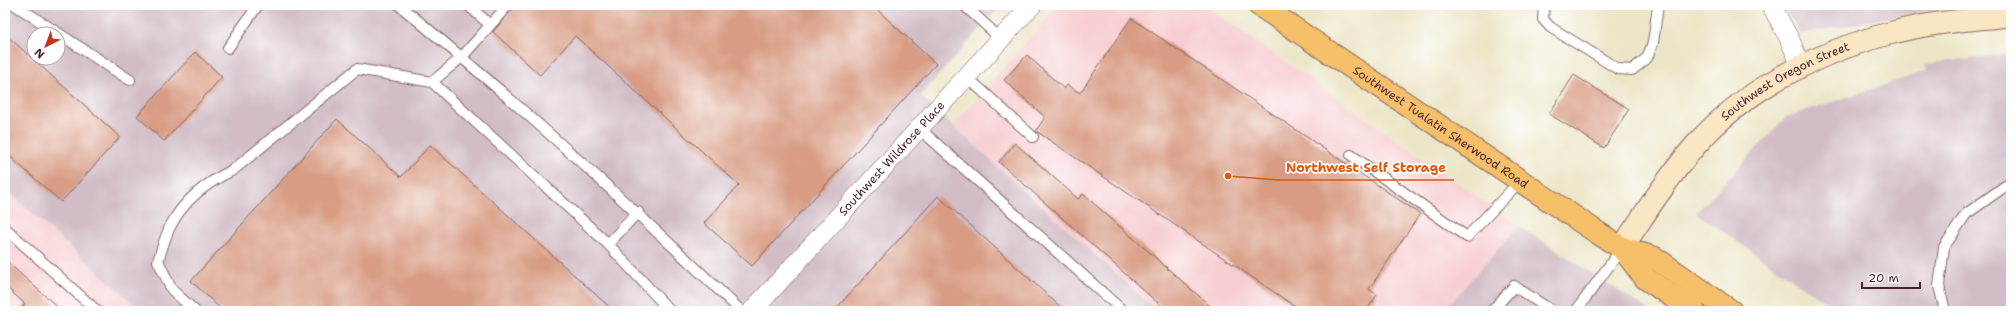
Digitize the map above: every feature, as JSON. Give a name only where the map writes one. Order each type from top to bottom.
[{"type":"highway","name":"Southwest Tualatin Sherwood Road","points":[[1259,5],[1622,248],[1655,258],[1731,311]]},
{"type":"highway","name":"Southwest Tualatin Sherwood Road","points":[[1622,248],[1645,278],[1694,311]]},
{"type":"main road","name":"Southwest Oregon Street","points":[[1622,248],[1654,198],[1695,146],[1732,111],[1778,79],[1833,51],[1890,33],[1916,27],[2011,15]]},
{"type":"street","name":"Southwest Wildrose Place","points":[[752,311],[1032,5]]},
{"type":"street","points":[[1771,5],[1789,38],[1801,66]]},
{"type":"lane","points":[[15,5],[130,80]]},
{"type":"lane","points":[[228,48],[258,5]]},
{"type":"lane","points":[[399,5],[462,56],[638,212],[740,311]]},
{"type":"lane","points":[[468,5],[490,25]]},
{"type":"lane","points":[[432,82],[462,56],[508,5]]},
{"type":"lane","points":[[964,5],[1001,39]]},
{"type":"lane","points":[[1544,5],[1543,19],[1550,27],[1618,69],[1632,70],[1647,58],[1653,43],[1658,5]]},
{"type":"lane","points":[[195,311],[172,290],[158,261],[171,226],[184,206],[216,178],[233,170],[357,69],[432,82],[608,244],[670,311]]},
{"type":"lane","points":[[967,77],[1033,137]]},
{"type":"lane","points":[[920,129],[1123,311]]},
{"type":"lane","points":[[1352,155],[1467,237],[1520,181]]},
{"type":"lane","points":[[1945,311],[1939,286],[1944,246],[1966,214],[2011,182]]},
{"type":"lane","points":[[608,244],[638,212]]},
{"type":"lane","points":[[5,228],[97,311]]},
{"type":"lane","points":[[1576,311],[1622,248]]},
{"type":"lane","points":[[1492,311],[1514,286],[1552,311]]},
{"type":"shaded area","points":[[5,5],[1002,5],[920,96],[1157,311],[142,311],[5,189]]},
{"type":"shaded area","points":[[1059,5],[1204,5],[1519,226],[1443,311],[1157,311],[953,126]]},
{"type":"shaded area","points":[[1783,5],[1957,5],[1800,34]]},
{"type":"shaded area","points":[[2011,53],[2011,311],[1838,311],[1696,213],[1786,117],[1927,71],[1925,64]]},
{"type":"shaded area","points":[[5,189],[142,311],[5,311]]},
{"type":"shaded area","points":[[1519,226],[1650,311],[1443,311]]},
{"type":"building","points":[[516,5],[872,5],[936,64],[752,266],[704,223],[739,185],[575,36],[540,75],[493,32]]},
{"type":"building","points":[[1131,18],[1420,214],[1369,289],[1377,295],[1366,311],[1302,311],[1036,131],[1045,117],[1004,80],[1027,55],[1064,89],[1067,85],[1080,93]]},
{"type":"building","points":[[5,34],[26,53],[26,66],[41,66],[120,137],[61,202],[5,152]]},
{"type":"building","points":[[195,52],[222,77],[164,141],[137,116]]},
{"type":"building","points":[[1574,75],[1629,109],[1604,148],[1549,114]]},
{"type":"building","points":[[337,119],[401,177],[430,145],[614,311],[223,311],[191,281]]},
{"type":"building","points":[[1015,143],[1078,199],[1083,194],[1216,311],[1167,311],[999,162]]},
{"type":"building","points":[[938,196],[1065,311],[834,311]]},
{"type":"building","points":[[5,260],[62,311],[19,311],[25,304],[5,286]]},
{"type":"place","name":"Northwest Self Storage","points":[[1228,176]]}]
